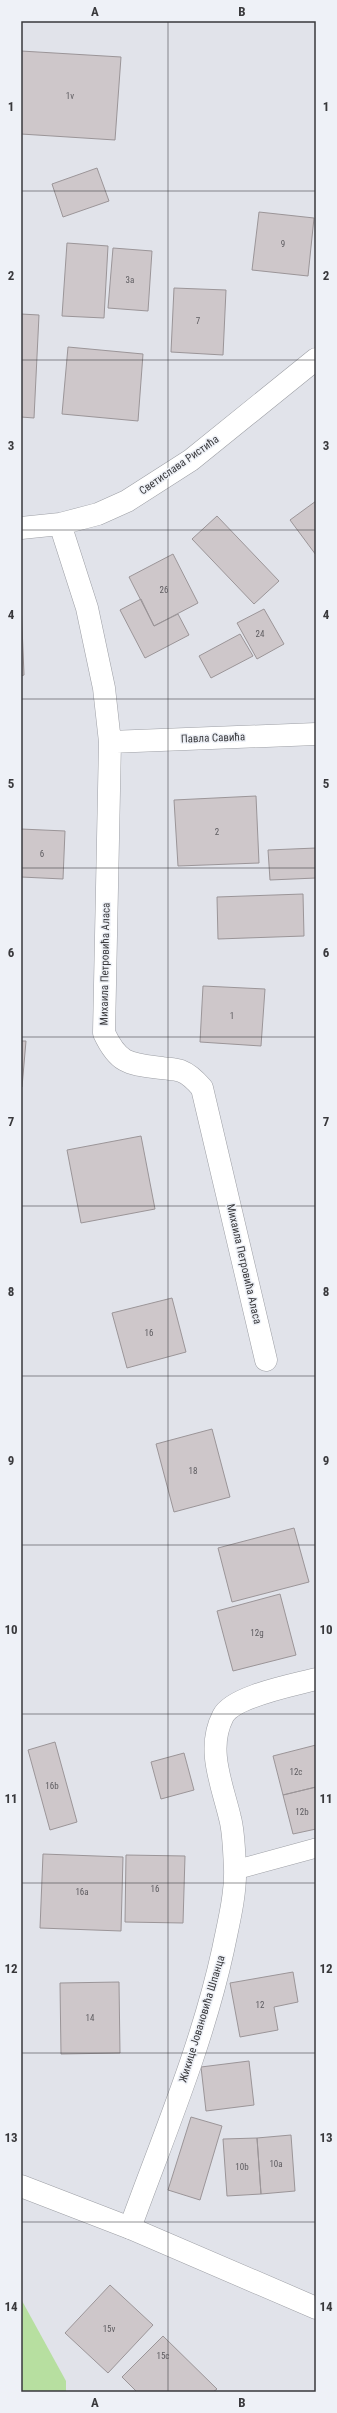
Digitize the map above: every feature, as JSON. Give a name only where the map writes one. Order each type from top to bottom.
[{"type":"street","name":"Светислава Ристића","points":[[21,528],[60,524],[98,514],[127,501],[191,460],[316,360]]},
{"type":"street","name":"Михаила Петровића Аласа","points":[[60,524],[87,608],[104,688],[110,742],[104,1034],[112,1051],[119,1058],[129,1064],[180,1070],[191,1077],[202,1088],[266,1360]]},
{"type":"street","name":"Павла Савића","points":[[110,742],[316,734]]},
{"type":"street","name":"Жикице Јовановића Шпанца","points":[[130,2228],[193,2055],[216,1982],[228,1927],[235,1870],[230,1820],[216,1766],[215,1737],[224,1714],[243,1699],[316,1679]]},
{"type":"street","points":[[21,2186],[130,2228],[316,2308]]},
{"type":"lane","points":[[235,1870],[316,1848]]},
{"type":"green space","points":[[21,2299],[66,2381],[66,2392],[21,2392]]},
{"type":"building","points":[[21,51],[121,57],[115,140],[21,134]]},
{"type":"building","points":[[97,168],[109,201],[63,217],[52,184]]},
{"type":"building","points":[[259,212],[314,218],[308,276],[252,270]]},
{"type":"building","points":[[67,243],[108,246],[104,318],[62,316]]},
{"type":"building","points":[[113,248],[152,251],[148,311],[108,308]]},
{"type":"building","points":[[174,288],[226,290],[223,355],[171,352]]},
{"type":"building","points":[[21,314],[39,315],[34,418],[21,417]]},
{"type":"building","points":[[68,347],[143,354],[138,421],[62,414]]},
{"type":"building","points":[[316,501],[316,555],[290,520]]},
{"type":"building","points":[[217,516],[279,581],[254,604],[192,539]]},
{"type":"building","points":[[173,554],[198,603],[154,626],[129,577]]},
{"type":"building","points":[[141,599],[154,626],[178,614],[189,635],[145,658],[120,610]]},
{"type":"building","points":[[21,602],[24,675],[21,676]]},
{"type":"building","points":[[264,609],[284,644],[257,659],[237,623]]},
{"type":"building","points":[[240,634],[253,656],[211,678],[199,656]]},
{"type":"building","points":[[256,796],[259,863],[178,866],[174,800]]},
{"type":"building","points":[[21,829],[65,831],[63,879],[21,877]]},
{"type":"building","points":[[316,848],[316,878],[270,880],[268,850]]},
{"type":"building","points":[[303,894],[304,936],[218,939],[217,897]]},
{"type":"building","points":[[203,986],[265,989],[261,1046],[200,1042]]},
{"type":"building","points":[[21,1041],[26,1041],[22,1087],[21,1087]]},
{"type":"building","points":[[141,1136],[155,1209],[81,1223],[67,1150]]},
{"type":"building","points":[[172,1298],[186,1352],[127,1368],[112,1313]]},
{"type":"building","points":[[212,1429],[230,1497],[174,1512],[156,1444]]},
{"type":"building","points":[[294,1528],[309,1582],[232,1602],[218,1548]]},
{"type":"building","points":[[280,1594],[296,1655],[233,1671],[217,1611]]},
{"type":"building","points":[[55,1742],[77,1822],[50,1830],[28,1750]]},
{"type":"building","points":[[316,1745],[316,1787],[283,1795],[273,1756]]},
{"type":"building","points":[[184,1753],[194,1790],[161,1799],[151,1762]]},
{"type":"building","points":[[316,1787],[316,1829],[293,1834],[283,1795]]},
{"type":"building","points":[[43,1854],[123,1857],[121,1931],[40,1928]]},
{"type":"building","points":[[126,1855],[185,1856],[183,1923],[125,1922]]},
{"type":"building","points":[[293,1972],[298,2002],[274,2007],[278,2030],[240,2037],[230,1983]]},
{"type":"building","points":[[119,1982],[120,2053],[61,2054],[60,1983]]},
{"type":"building","points":[[249,2061],[254,2105],[206,2111],[201,2067]]},
{"type":"building","points":[[191,2117],[222,2126],[200,2200],[168,2190]]},
{"type":"building","points":[[291,2135],[295,2191],[261,2194],[257,2138]]},
{"type":"building","points":[[257,2138],[261,2194],[227,2196],[223,2139]]},
{"type":"building","points":[[110,2285],[153,2325],[108,2373],[65,2333]]},
{"type":"building","points":[[163,2336],[217,2389],[213,2392],[137,2392],[122,2377]]}]
